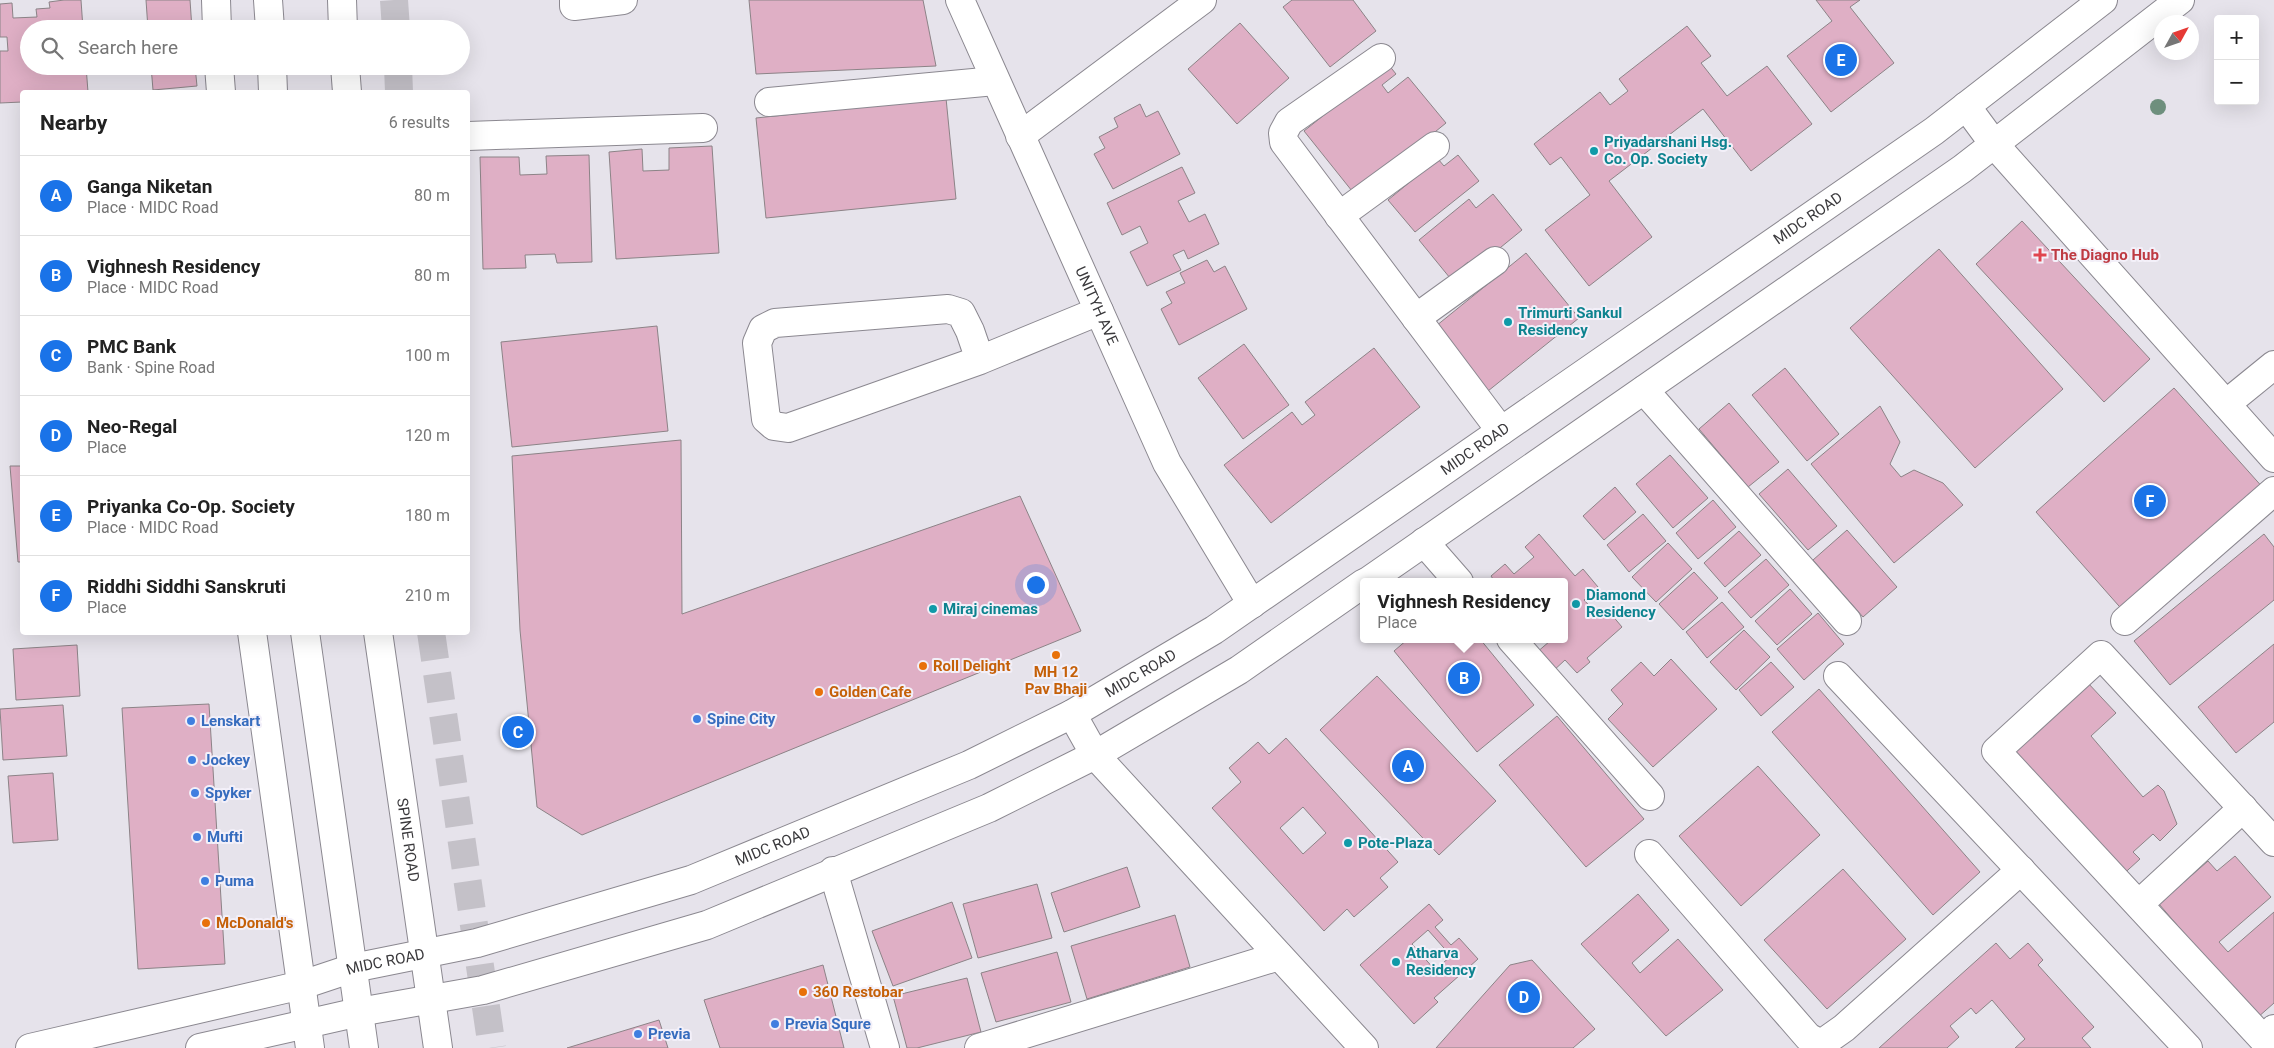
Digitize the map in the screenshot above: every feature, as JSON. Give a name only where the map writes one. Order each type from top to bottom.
[{"type":"main road","points":[[216,0],[217,20]]},
{"type":"main road","points":[[268,0],[269,20]]},
{"type":"main road","points":[[342,0],[343,20]]},
{"type":"main road","points":[[574,0],[574,6],[623,0]]},
{"type":"main road","name":"UNITYH AVE","points":[[960,0],[1167,462],[1252,604]]},
{"type":"main road","points":[[1020,136],[1202,0]]},
{"type":"main road","name":"MIDC ROAD","points":[[30,1048],[302,986],[353,968],[477,943],[691,880],[969,765],[1072,714],[1214,630],[1252,604],[1934,131],[2103,0]]},
{"type":"main road","points":[[1372,578],[1962,169],[2180,0]]},
{"type":"main road","points":[[1381,58],[1289,122],[1283,133],[1284,142],[1501,431]]},
{"type":"main road","points":[[220,75],[221,90]]},
{"type":"main road","points":[[272,75],[273,90]]},
{"type":"main road","points":[[346,75],[347,90]]},
{"type":"main road","points":[[769,102],[995,81]]},
{"type":"main road","points":[[1966,106],[1994,144],[2274,458]]},
{"type":"main road","points":[[470,136],[703,128]]},
{"type":"main road","points":[[1339,216],[1435,146]]},
{"type":"main road","points":[[1416,318],[1495,261]]},
{"type":"main road","points":[[980,360],[970,331],[960,313],[948,310],[775,323],[763,329],[757,343],[766,419],[774,426],[788,428],[980,360],[1098,311]]},
{"type":"main road","points":[[2226,404],[2274,364]]},
{"type":"main road","points":[[1644,390],[1847,621]]},
{"type":"main road","points":[[2125,621],[2274,491]]},
{"type":"main road","points":[[1424,542],[1456,578]]},
{"type":"main road","points":[[200,1048],[308,1036],[359,1012],[432,1001],[483,990],[707,925],[989,808],[1094,755],[1240,670],[1360,586]]},
{"type":"main road","points":[[252,635],[308,1036]]},
{"type":"main road","points":[[305,635],[364,1048]]},
{"type":"main road","name":"SPINE ROAD","points":[[378,635],[438,1048]]},
{"type":"main road","points":[[1515,643],[1650,796]]},
{"type":"main road","points":[[2274,842],[2101,654],[1996,751],[2263,1039],[2274,1029]]},
{"type":"main road","points":[[1838,676],[2188,1048]]},
{"type":"main road","points":[[1072,714],[1094,755],[1364,1048]]},
{"type":"main road","points":[[2139,904],[2243,808]]},
{"type":"main road","points":[[1649,854],[1808,1037],[1819,1043],[1827,1040],[1844,1028],[2021,870]]},
{"type":"main road","points":[[833,872],[885,1048]]},
{"type":"main road","points":[[979,1048],[1279,956]]},
{"type":"building","points":[[81,0],[82,20],[20,20],[20,75],[87,75],[88,90],[20,90],[20,102],[0,103],[0,51],[8,51],[7,37],[0,37],[0,4],[12,3],[13,18],[37,17],[36,9],[50,8],[49,2]]},
{"type":"building","points":[[146,0],[190,0],[191,20],[147,20]]},
{"type":"building","points":[[749,0],[923,0],[936,66],[756,74]]},
{"type":"building","points":[[1292,0],[1353,0],[1376,31],[1330,67],[1283,7]]},
{"type":"building","points":[[1816,0],[1860,0],[1850,7],[1894,63],[1831,112],[1787,56],[1832,21]]},
{"type":"building","points":[[1240,23],[1289,78],[1237,124],[1188,69]]},
{"type":"building","name":"Priyadarshani Hsg. Co. Op. Society","points":[[1687,26],[1711,56],[1701,63],[1727,96],[1767,66],[1812,124],[1751,171],[1703,109],[1609,181],[1652,237],[1589,286],[1545,230],[1590,195],[1561,157],[1550,165],[1534,144],[1600,92],[1610,105],[1628,91],[1619,79]]},
{"type":"building","points":[[1388,64],[1396,74],[1382,85],[1388,93],[1408,77],[1446,123],[1356,196],[1304,131]]},
{"type":"building","points":[[152,75],[196,75],[197,86],[153,90]]},
{"type":"building","points":[[946,98],[956,199],[766,218],[756,118]]},
{"type":"building","points":[[1140,104],[1146,117],[1158,111],[1180,154],[1113,189],[1094,154],[1105,148],[1099,137],[1118,127],[1114,118]]},
{"type":"building","points":[[712,146],[719,253],[616,259],[609,152],[642,149],[643,171],[669,170],[669,148]]},
{"type":"building","points":[[589,155],[592,262],[557,263],[555,254],[525,255],[526,268],[483,269],[480,157],[519,157],[520,175],[547,174],[546,156]]},
{"type":"building","points":[[1458,155],[1479,181],[1415,232],[1388,200],[1438,159],[1444,166]]},
{"type":"building","points":[[1182,167],[1195,193],[1178,201],[1189,222],[1205,214],[1219,244],[1188,259],[1184,250],[1173,255],[1181,270],[1147,286],[1130,252],[1148,243],[1140,226],[1122,235],[1107,203]]},
{"type":"building","points":[[1493,194],[1522,230],[1474,269],[1468,262],[1450,278],[1419,240],[1469,199],[1476,208]]},
{"type":"building","points":[[2022,221],[2150,359],[2104,402],[1976,264]]},
{"type":"building","points":[[1939,249],[2063,389],[1975,468],[1850,328]]},
{"type":"building","name":"Trimurti Sankul Residency","points":[[1526,253],[1579,318],[1488,391],[1436,326]]},
{"type":"building","points":[[1207,260],[1214,272],[1225,266],[1247,309],[1179,345],[1161,309],[1172,303],[1166,292],[1185,283],[1180,273]]},
{"type":"building","points":[[657,326],[668,431],[512,447],[501,342]]},
{"type":"building","points":[[1244,344],[1289,405],[1243,439],[1198,378]]},
{"type":"building","points":[[1374,348],[1420,407],[1271,523],[1224,465],[1292,412],[1302,425],[1315,415],[1305,402]]},
{"type":"building","points":[[1785,368],[1839,434],[1807,461],[1752,395]]},
{"type":"building","points":[[2174,388],[2265,490],[2126,614],[2036,512]]},
{"type":"building","points":[[1729,403],[1779,462],[1748,487],[1699,429]]},
{"type":"building","points":[[1880,406],[1900,442],[1890,464],[1901,477],[1914,470],[1943,483],[1963,505],[1894,563],[1811,464]]},
{"type":"building","name":"Spine City","points":[[681,440],[682,614],[1020,496],[1081,631],[582,835],[537,807],[520,630],[512,456]]},
{"type":"building","points":[[1670,455],[1708,498],[1673,528],[1636,484]]},
{"type":"building","points":[[10,466],[20,466],[20,562],[18,562]]},
{"type":"building","points":[[1788,469],[1837,526],[1808,550],[1759,494]]},
{"type":"building","points":[[1615,487],[1636,512],[1604,540],[1583,516]]},
{"type":"building","points":[[1713,500],[1736,527],[1698,559],[1676,533]]},
{"type":"building","points":[[1643,514],[1666,541],[1629,572],[1607,545]]},
{"type":"building","points":[[1847,530],[1897,587],[1863,617],[1813,560]]},
{"type":"building","points":[[1739,531],[1761,555],[1725,587],[1704,563]]},
{"type":"building","name":"Diamond Residency","points":[[1539,534],[1575,576],[1583,569],[1598,587],[1584,600],[1598,615],[1606,608],[1622,627],[1587,658],[1590,662],[1577,673],[1565,660],[1552,672],[1536,653],[1548,643],[1568,643],[1568,578],[1492,578],[1491,576],[1505,564],[1514,574],[1534,557],[1525,547]]},
{"type":"building","points":[[2264,534],[2274,547],[2274,600],[2170,685],[2134,641]]},
{"type":"building","points":[[1668,543],[1692,569],[1656,602],[1632,577]]},
{"type":"building","points":[[1766,559],[1789,585],[1751,618],[1728,592]]},
{"type":"building","points":[[1694,572],[1718,598],[1683,630],[1659,604]]},
{"type":"building","points":[[1790,589],[1812,614],[1777,645],[1755,621]]},
{"type":"building","points":[[1722,602],[1744,627],[1707,658],[1686,632]]},
{"type":"building","points":[[1818,613],[1844,644],[1804,680],[1777,649]]},
{"type":"building","points":[[1744,630],[1770,657],[1736,690],[1710,662]]},
{"type":"building","points":[[1403,643],[1483,643],[1534,705],[1477,752],[1394,651]]},
{"type":"building","points":[[2274,644],[2274,722],[2236,753],[2198,707]]},
{"type":"building","points":[[77,645],[80,696],[16,700],[13,649]]},
{"type":"building","points":[[1671,659],[1717,709],[1653,767],[1608,719],[1623,704],[1611,690],[1641,662],[1654,676]]},
{"type":"building","points":[[1771,662],[1794,687],[1761,716],[1739,690]]},
{"type":"building","points":[[1377,676],[1496,801],[1439,855],[1320,730]]},
{"type":"building","points":[[2087,682],[2116,713],[2091,736],[2143,797],[2158,785],[2164,791],[2177,824],[2160,841],[2153,834],[2133,852],[2140,859],[2118,879],[2006,758]]},
{"type":"building","points":[[1819,689],[1980,872],[1933,915],[1772,732]]},
{"type":"building","points":[[209,704],[225,964],[138,969],[122,708]]},
{"type":"building","points":[[63,705],[67,756],[3,760],[0,709]]},
{"type":"building","points":[[1557,716],[1644,819],[1586,867],[1499,765]]},
{"type":"building","name":"Pote-Plaza","points":[[1286,738],[1398,862],[1380,878],[1388,887],[1354,917],[1347,909],[1324,931],[1212,808],[1241,782],[1229,768],[1258,742],[1269,754]],"holes":[[[1303,807],[1326,833],[1303,854],[1280,828]]]},
{"type":"building","points":[[1758,766],[1820,835],[1741,906],[1679,836]]},
{"type":"building","points":[[53,773],[58,840],[13,843],[8,776]]},
{"type":"building","points":[[2235,856],[2271,897],[2219,942],[2228,952],[2274,912],[2274,1003],[2257,1018],[2159,904],[2208,861],[2217,871]]},
{"type":"building","points":[[1127,867],[1140,907],[1064,932],[1051,893]]},
{"type":"building","points":[[1843,869],[1906,939],[1827,1009],[1764,940]]},
{"type":"building","points":[[1037,884],[1052,938],[978,958],[963,904]]},
{"type":"building","points":[[1638,894],[1669,930],[1632,963],[1640,973],[1678,939],[1723,990],[1666,1036],[1581,944]]},
{"type":"building","points":[[952,902],[972,958],[893,986],[872,931]]},
{"type":"building","name":"Atharva Residency","points":[[1429,904],[1443,920],[1435,927],[1451,945],[1459,938],[1478,959],[1434,998],[1438,1002],[1414,1024],[1360,965]],"holes":[[[1428,930],[1451,956],[1435,970],[1412,944]]]},
{"type":"building","points":[[1175,915],[1190,967],[1087,999],[1071,946]]},
{"type":"building","points":[[1996,943],[2010,959],[2028,943],[2043,960],[2038,965],[2094,1027],[2082,1038],[2091,1048],[2015,1048],[2025,1039],[1992,1000],[1976,1014],[1971,1008],[1950,1026],[1959,1037],[1947,1048],[1879,1048]]},
{"type":"building","points":[[1057,952],[1071,1002],[996,1022],[981,973]]},
{"type":"building","points":[[1532,960],[1595,1029],[1573,1048],[1436,1048],[1510,965]]},
{"type":"building","name":"Previa Squre","points":[[823,965],[844,1048],[720,1048],[704,1000]]},
{"type":"building","points":[[967,978],[981,1032],[917,1048],[907,1048],[893,996]]},
{"type":"building","name":"Previa","points":[[659,1020],[668,1048],[567,1048]]},
{"type":"tunnel","points":[[394,0],[395,20]]},
{"type":"tunnel","points":[[398,75],[399,90]]},
{"type":"tunnel","points":[[431,635],[492,1048]]},
{"type":"place","name":"Priyanka Co-Op. Society","points":[[1841,60]]},
{"type":"place","name":"Priyadarshani Hsg. Co. Op. Society","points":[[1594,151]]},
{"type":"place","name":"The Diagno Hub","points":[[2040,255]]},
{"type":"place","name":"Trimurti Sankul Residency","points":[[1508,322]]},
{"type":"place","name":"Riddhi Siddhi Sanskruti","points":[[2150,501]]},
{"type":"place","name":"Diamond Residency","points":[[1576,604]]},
{"type":"place","name":"Miraj cinemas","points":[[933,609]]},
{"type":"place","name":"MH 12 Pav Bhaji","points":[[1056,655]]},
{"type":"place","name":"Roll Delight","points":[[923,666]]},
{"type":"place","name":"Vighnesh Residency","points":[[1464,678]]},
{"type":"place","name":"Golden Cafe","points":[[819,692]]},
{"type":"place","name":"Spine City","points":[[697,719]]},
{"type":"place","name":"Lenskart","points":[[191,721]]},
{"type":"place","name":"PMC Bank","points":[[518,732]]},
{"type":"place","name":"Jockey","points":[[192,760]]},
{"type":"place","name":"Ganga Niketan","points":[[1408,766]]},
{"type":"place","name":"Spyker","points":[[195,793]]},
{"type":"place","name":"Mufti","points":[[197,837]]},
{"type":"place","name":"Pote-Plaza","points":[[1348,843]]},
{"type":"place","name":"Puma","points":[[205,881]]},
{"type":"place","name":"McDonald's","points":[[206,923]]},
{"type":"place","name":"Atharva Residency","points":[[1396,962]]},
{"type":"place","name":"360 Restobar","points":[[803,992]]},
{"type":"place","name":"Neo-Regal","points":[[1524,997]]},
{"type":"place","name":"Previa Squre","points":[[775,1024]]},
{"type":"place","name":"Previa","points":[[638,1034]]}]
